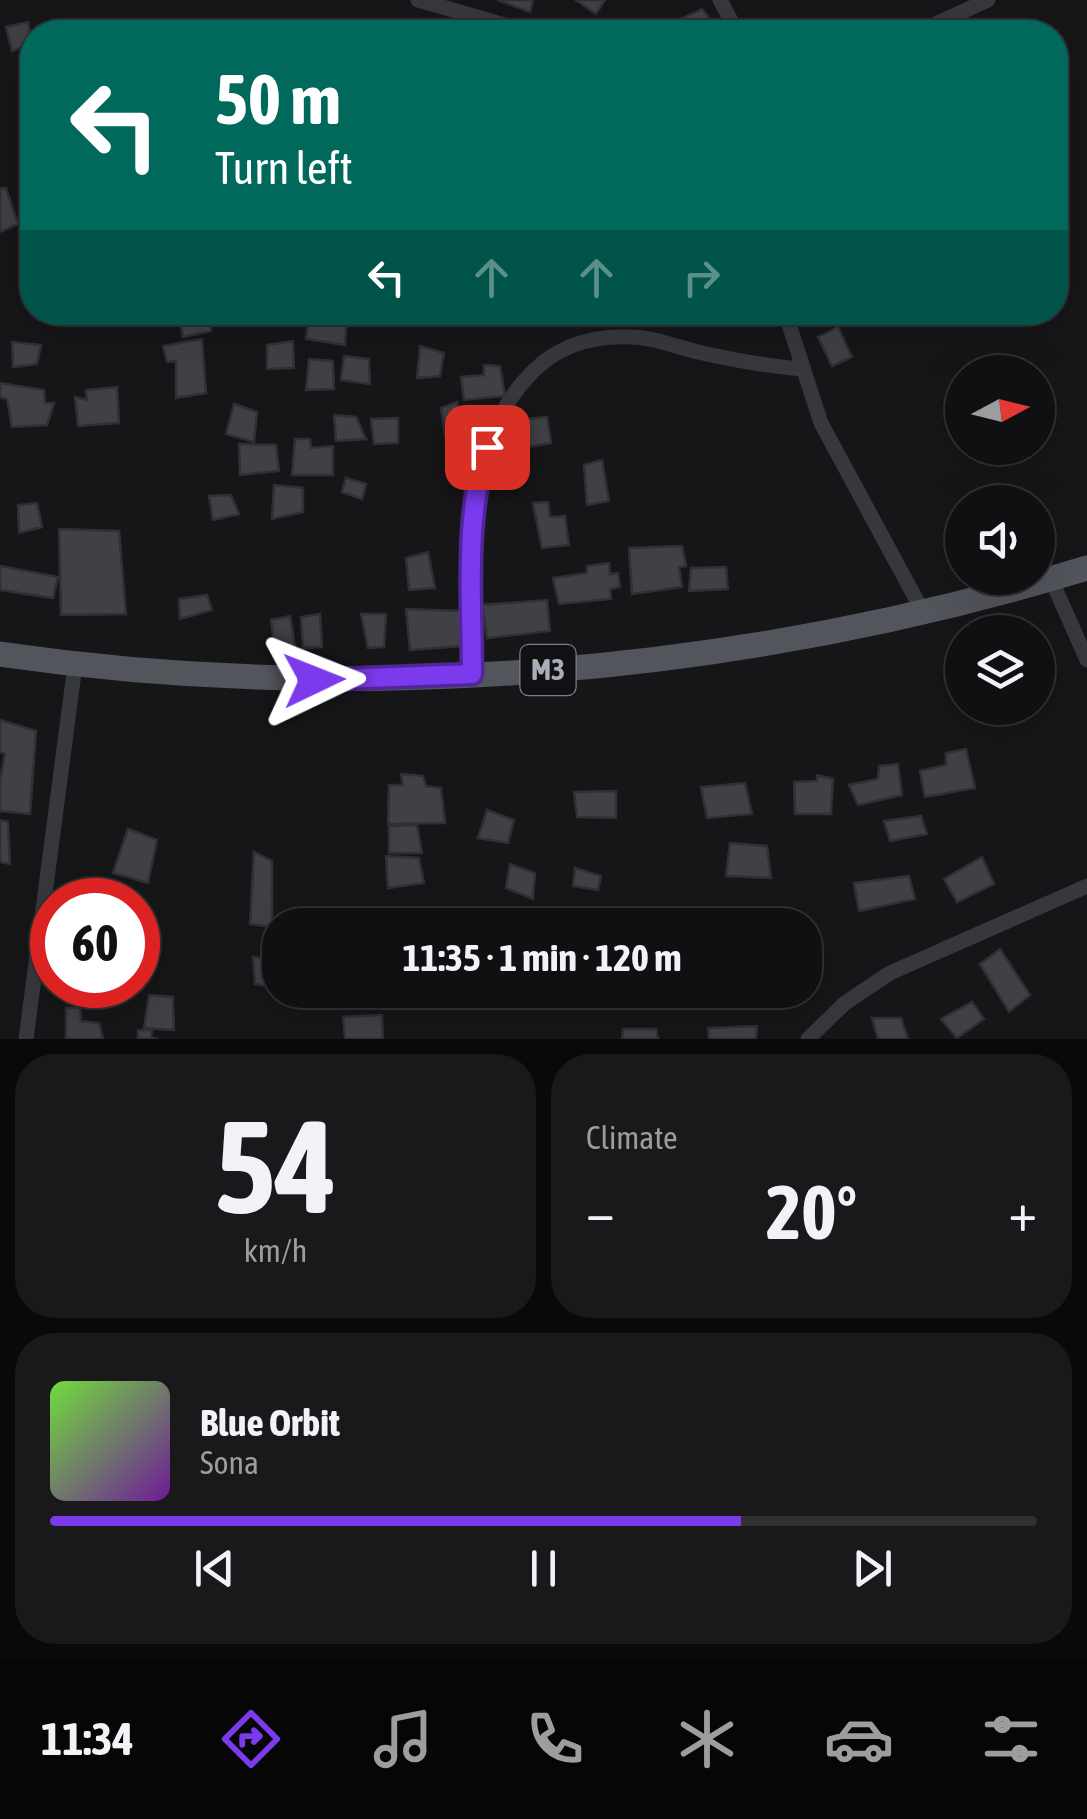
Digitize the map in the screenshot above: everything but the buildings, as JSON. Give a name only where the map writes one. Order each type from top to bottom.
[{"type":"main road","name":"M3","points":[[1055,578],[1087,568]]},
{"type":"main road","name":"M3","points":[[0,654],[76,664],[314,680],[551,670],[741,648],[988,595]]},
{"type":"street","points":[[418,0],[487,20]]},
{"type":"street","points":[[944,20],[986,0]]},
{"type":"street","points":[[789,325],[822,423],[922,612]]},
{"type":"street","points":[[472,674],[472,528],[480,469],[494,425],[540,362],[584,340],[633,336],[756,365],[802,369]]},
{"type":"street","points":[[1055,588],[1087,660]]},
{"type":"street","points":[[26,1039],[76,664]]},
{"type":"street","points":[[808,1039],[845,1003],[890,972],[1087,886]]},
{"type":"route","points":[[314,680],[472,674],[472,528],[487,447]]}]
